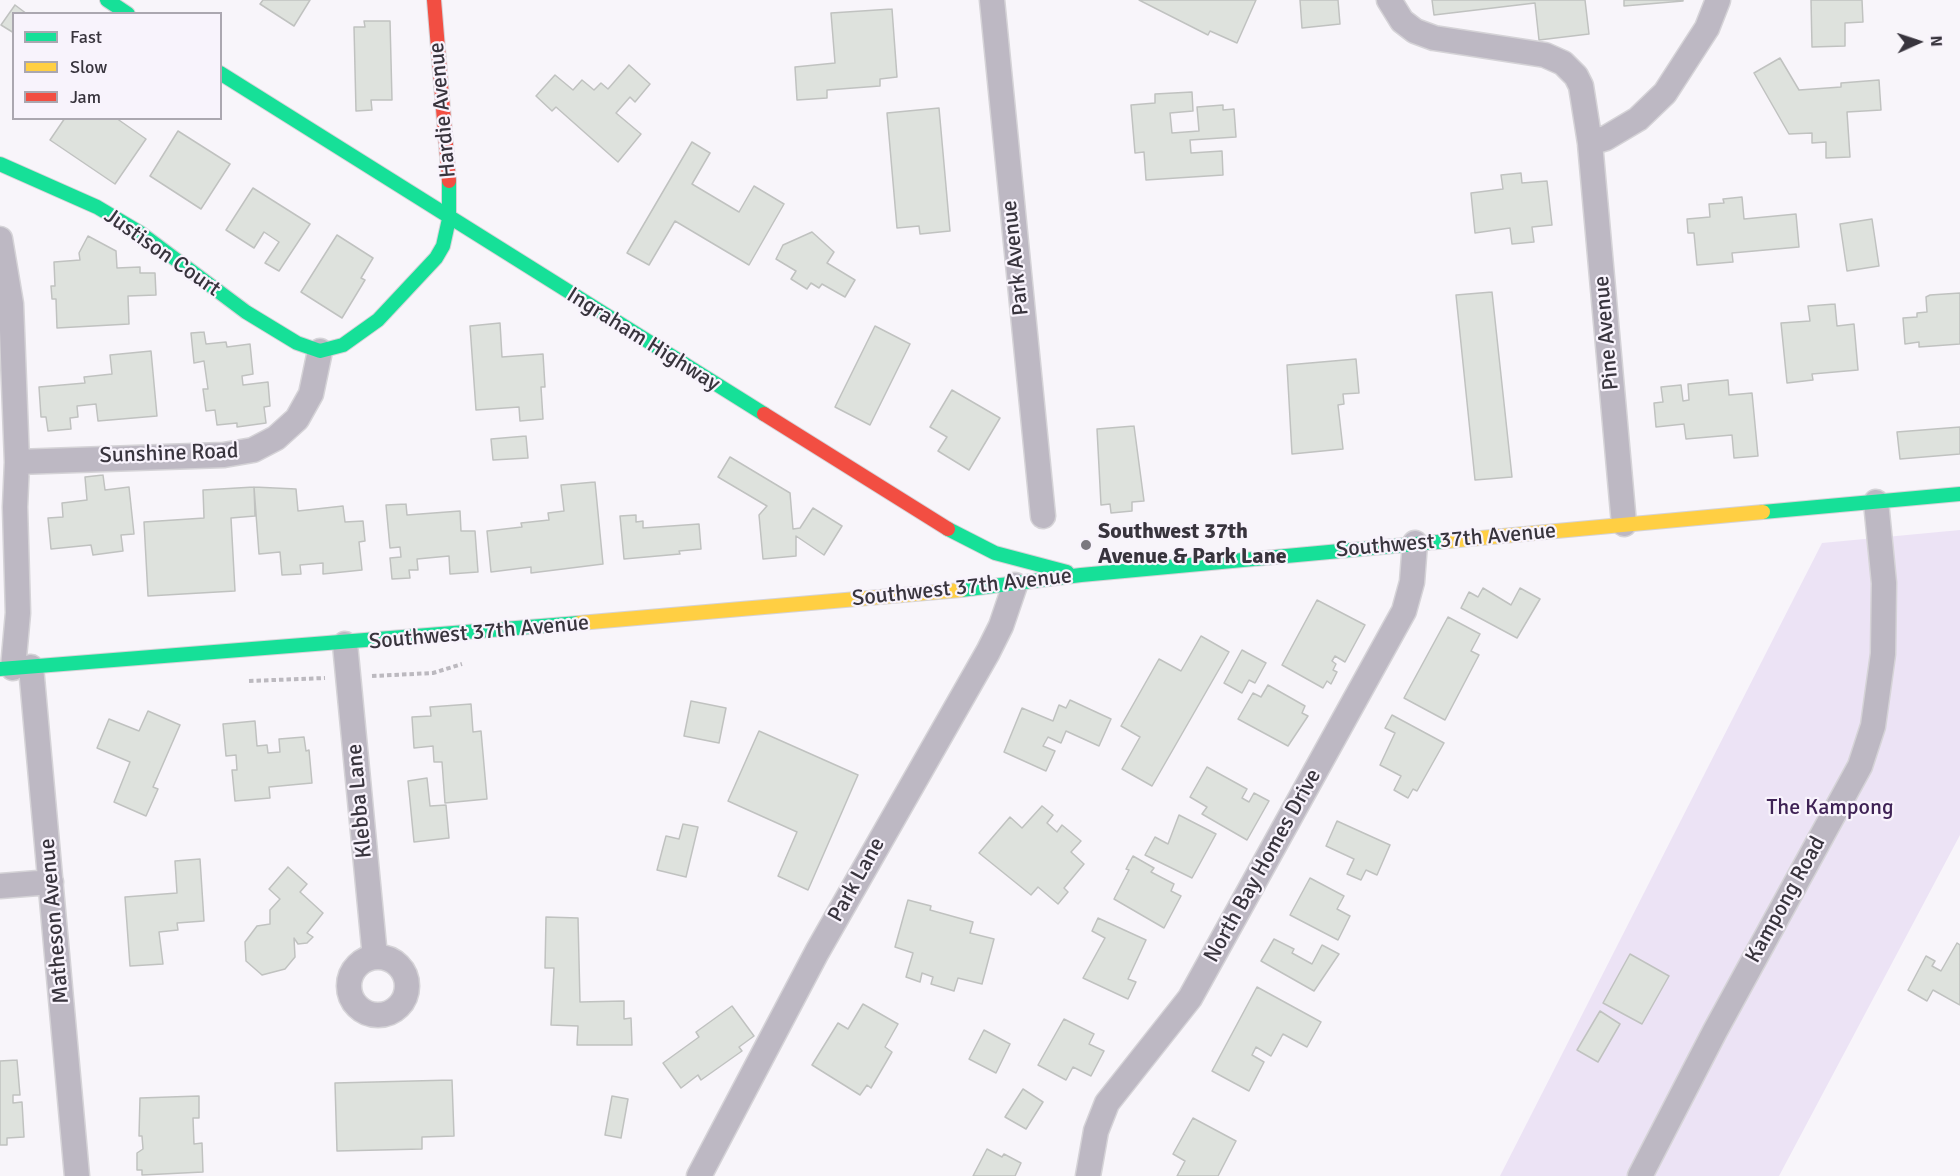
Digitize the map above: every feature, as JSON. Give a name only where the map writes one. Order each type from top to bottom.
[{"type":"main road","points":[[107,0],[125,12]]},
{"type":"main road","name":"Hardie Avenue","points":[[434,0],[449,168],[449,219]]},
{"type":"main road","name":"Ingraham Highway","points":[[222,74],[449,219],[966,540],[995,553],[1080,575]]},
{"type":"main road","name":"Justison Court","points":[[0,164],[97,207],[159,245],[258,320],[297,343],[320,351]]},
{"type":"main road","points":[[320,351],[349,342],[378,320],[435,258],[443,246],[449,219]]},
{"type":"main road","name":"Southwest 37th Avenue","points":[[15,668],[345,644],[1015,585],[1080,575],[1960,494]]},
{"type":"street","name":"Park Avenue","points":[[992,0],[1043,516]]},
{"type":"street","name":"Pine Avenue","points":[[1389,0],[1402,21],[1424,35],[1460,43],[1531,51],[1563,63],[1576,76],[1581,86],[1590,143],[1624,524]]},
{"type":"street","points":[[1590,143],[1606,138],[1638,119],[1665,93],[1707,28],[1718,0]]},
{"type":"street","name":"Matheson Avenue","points":[[0,239],[11,304],[17,462],[15,507],[18,607],[15,668],[51,882],[77,1176]]},
{"type":"street","name":"Sunshine Road","points":[[17,462],[234,454],[253,450],[276,438],[297,418],[311,394],[320,351]]},
{"type":"street","name":"Kampong Road","points":[[1640,1176],[1715,1031],[1860,766],[1873,726],[1883,654],[1884,583],[1876,502]]},
{"type":"street","name":"North Bay Homes Drive","points":[[1088,1176],[1096,1131],[1107,1103],[1190,998],[1404,611],[1412,582],[1415,543]]},
{"type":"street","name":"Park Lane","points":[[699,1176],[823,942],[988,652],[1001,626],[1015,585]]},
{"type":"street","name":"Klebba Lane","points":[[345,644],[375,957]]},
{"type":"street","points":[[0,886],[51,882]]},
{"type":"green space","name":"The Kampong","points":[[1960,530],[1960,835],[1779,1176],[1500,1176],[1822,543]]},
{"type":"building","points":[[263,0],[310,0],[294,26],[260,4]]},
{"type":"building","points":[[1139,0],[1256,0],[1237,43],[1210,31],[1208,35]]},
{"type":"building","points":[[1300,0],[1338,0],[1340,24],[1302,28]]},
{"type":"building","points":[[1432,0],[1585,0],[1589,34],[1539,40],[1535,3],[1434,15]]},
{"type":"building","points":[[1624,0],[1683,0],[1683,1],[1624,6]]},
{"type":"building","points":[[1811,0],[1862,0],[1863,22],[1845,23],[1845,46],[1812,47]]},
{"type":"building","points":[[15,5],[24,12],[12,12],[12,32],[1,25]]},
{"type":"building","points":[[892,9],[897,77],[880,79],[880,86],[827,90],[827,98],[797,100],[795,67],[835,63],[831,13]]},
{"type":"building","points":[[364,21],[390,21],[392,100],[371,100],[372,110],[356,111],[354,27],[365,27]]},
{"type":"building","points":[[1780,58],[1799,90],[1841,87],[1841,83],[1879,80],[1881,110],[1847,112],[1850,157],[1826,158],[1826,142],[1812,143],[1812,133],[1789,134],[1754,73]]},
{"type":"building","points":[[629,65],[650,84],[635,102],[630,97],[616,113],[641,134],[618,162],[556,107],[552,111],[536,96],[555,75],[573,90],[582,80],[594,90],[601,83],[608,89]]},
{"type":"building","points":[[1192,92],[1193,111],[1170,113],[1172,133],[1199,131],[1197,107],[1223,105],[1223,110],[1234,109],[1236,137],[1190,140],[1191,153],[1222,151],[1223,175],[1146,180],[1144,152],[1135,153],[1131,105],[1155,103],[1155,94]]},
{"type":"building","points":[[939,108],[950,231],[920,234],[919,226],[897,228],[887,113]]},
{"type":"building","points":[[64,120],[119,120],[146,139],[115,184],[50,140]]},
{"type":"building","points":[[178,131],[230,164],[201,209],[150,176]]},
{"type":"building","points":[[692,142],[710,153],[692,184],[739,212],[754,186],[784,204],[749,265],[675,221],[649,265],[627,253]]},
{"type":"building","points":[[1521,173],[1522,183],[1547,181],[1552,225],[1532,227],[1534,242],[1512,244],[1510,228],[1475,233],[1471,193],[1503,189],[1501,175]]},
{"type":"building","points":[[253,188],[310,224],[279,271],[265,263],[279,242],[264,232],[254,248],[226,230]]},
{"type":"building","points":[[1742,197],[1744,219],[1796,214],[1799,247],[1732,253],[1733,262],[1697,265],[1694,233],[1688,233],[1687,219],[1710,217],[1709,204],[1724,203],[1723,199]]},
{"type":"building","points":[[1872,219],[1879,266],[1847,271],[1840,224]]},
{"type":"building","points":[[812,232],[834,252],[827,263],[855,280],[845,297],[822,284],[819,288],[811,283],[807,289],[791,279],[796,271],[776,259],[783,245]]},
{"type":"building","points":[[337,235],[373,258],[361,278],[365,280],[342,318],[301,292]]},
{"type":"building","points":[[88,236],[116,251],[117,268],[140,267],[140,273],[155,273],[156,295],[128,296],[129,324],[57,328],[56,299],[52,299],[51,286],[55,286],[54,262],[80,260],[79,253]]},
{"type":"building","points":[[1492,292],[1512,477],[1475,480],[1456,295]]},
{"type":"building","points":[[1960,293],[1960,344],[1919,347],[1919,342],[1905,344],[1903,318],[1917,317],[1917,313],[1927,312],[1926,297],[1930,295]]},
{"type":"building","points":[[1835,304],[1837,326],[1854,324],[1858,370],[1812,374],[1813,380],[1787,383],[1781,323],[1810,321],[1808,306]]},
{"type":"building","points":[[500,323],[502,357],[543,354],[545,387],[541,387],[543,419],[520,421],[519,407],[476,410],[470,326]]},
{"type":"building","points":[[875,326],[910,344],[870,425],[835,407]]},
{"type":"building","points":[[204,332],[206,344],[226,342],[227,347],[250,344],[253,374],[242,376],[243,385],[268,382],[270,406],[264,407],[266,423],[237,427],[237,423],[217,425],[215,410],[206,411],[203,389],[208,389],[204,361],[194,363],[191,333]]},
{"type":"building","points":[[151,351],[157,416],[98,421],[96,404],[77,406],[78,417],[70,418],[71,429],[48,431],[46,417],[41,417],[39,387],[85,383],[84,377],[112,374],[110,355]]},
{"type":"building","points":[[1356,359],[1359,393],[1343,394],[1344,404],[1338,405],[1343,449],[1292,454],[1287,365]]},
{"type":"building","points":[[1728,380],[1729,395],[1752,393],[1758,456],[1734,458],[1732,435],[1686,439],[1684,424],[1656,427],[1654,403],[1663,402],[1661,387],[1681,385],[1683,401],[1689,400],[1688,384]]},
{"type":"building","points":[[952,390],[1000,418],[969,470],[938,451],[947,437],[930,427]]},
{"type":"building","points":[[1134,426],[1144,501],[1132,502],[1132,511],[1111,513],[1110,504],[1101,505],[1097,429]]},
{"type":"building","points":[[1960,427],[1960,454],[1900,459],[1897,432]]},
{"type":"building","points":[[526,436],[528,458],[493,460],[491,439]]},
{"type":"building","points":[[730,457],[790,493],[793,529],[800,528],[813,508],[842,526],[824,555],[796,536],[796,556],[763,559],[759,515],[767,506],[718,477]]},
{"type":"building","points":[[103,475],[105,490],[129,487],[134,534],[121,535],[123,551],[93,555],[91,545],[51,549],[48,518],[63,517],[62,503],[87,500],[85,477]]},
{"type":"building","points":[[595,482],[603,564],[531,573],[531,567],[491,572],[487,531],[522,527],[521,523],[549,520],[548,513],[564,511],[561,485]]},
{"type":"building","points":[[254,487],[296,489],[298,511],[343,506],[345,522],[363,521],[365,541],[359,542],[362,570],[323,574],[323,563],[300,565],[301,574],[282,575],[280,552],[259,554]]},
{"type":"building","points":[[254,487],[255,516],[231,518],[235,591],[148,596],[144,522],[204,518],[203,490]]},
{"type":"building","points":[[406,504],[407,515],[460,511],[461,531],[475,531],[478,572],[450,574],[449,556],[417,559],[418,570],[409,570],[410,578],[392,579],[390,558],[401,557],[400,547],[390,548],[386,505]]},
{"type":"building","points":[[636,515],[636,522],[643,521],[643,528],[699,524],[701,549],[679,551],[680,554],[624,559],[620,516]]},
{"type":"building","points":[[1483,588],[1511,605],[1520,588],[1540,599],[1517,638],[1461,608],[1469,592],[1478,597]]},
{"type":"building","points":[[1317,600],[1365,625],[1345,662],[1335,656],[1332,661],[1336,664],[1333,670],[1337,672],[1331,684],[1327,681],[1323,688],[1282,665]]},
{"type":"building","points":[[1448,617],[1480,634],[1471,651],[1479,655],[1445,720],[1404,698]]},
{"type":"building","points":[[1201,636],[1229,652],[1152,786],[1122,769],[1140,737],[1121,726],[1159,659],[1181,671]]},
{"type":"building","points":[[1242,650],[1266,663],[1255,683],[1249,680],[1242,693],[1224,683]]},
{"type":"building","points":[[1268,685],[1305,706],[1302,713],[1308,716],[1288,746],[1238,719],[1253,693],[1261,697]]},
{"type":"building","points":[[1070,700],[1111,719],[1099,746],[1066,731],[1061,743],[1048,737],[1043,746],[1055,751],[1046,771],[1004,752],[1022,708],[1053,721],[1059,705],[1066,708]]},
{"type":"building","points":[[691,701],[726,708],[719,743],[684,736]]},
{"type":"building","points":[[471,704],[473,732],[481,731],[487,799],[445,803],[442,762],[434,762],[433,746],[414,748],[412,717],[431,716],[430,707]]},
{"type":"building","points":[[148,711],[180,725],[153,787],[158,789],[146,816],[114,802],[130,762],[97,748],[109,719],[139,731]]},
{"type":"building","points":[[1392,715],[1444,743],[1417,791],[1413,789],[1408,798],[1394,790],[1401,776],[1380,765],[1395,733],[1385,728]]},
{"type":"building","points":[[255,721],[257,746],[267,745],[268,753],[280,752],[279,739],[304,737],[306,751],[309,750],[312,783],[269,787],[270,798],[235,801],[232,770],[237,770],[236,755],[226,756],[223,724]]},
{"type":"building","points":[[759,731],[858,775],[808,890],[778,876],[797,832],[728,801]]},
{"type":"building","points":[[1207,767],[1247,789],[1242,798],[1249,802],[1254,793],[1269,801],[1247,840],[1202,814],[1207,807],[1190,797]]},
{"type":"building","points":[[427,778],[430,806],[446,805],[449,838],[414,842],[408,781]]},
{"type":"building","points":[[1042,806],[1053,815],[1047,823],[1057,832],[1062,825],[1081,841],[1071,852],[1084,864],[1064,888],[1068,892],[1058,904],[1038,887],[1031,895],[979,853],[1010,817],[1022,828]]},
{"type":"building","points":[[1179,815],[1216,834],[1192,878],[1145,855],[1155,837],[1168,844]]},
{"type":"building","points":[[1337,821],[1390,845],[1377,875],[1366,870],[1361,880],[1347,874],[1354,859],[1326,846]]},
{"type":"building","points":[[683,824],[698,827],[686,877],[657,870],[666,836],[679,839]]},
{"type":"building","points":[[1133,856],[1154,868],[1151,872],[1174,884],[1171,891],[1181,896],[1164,928],[1114,899],[1129,870],[1126,869]]},
{"type":"building","points":[[200,859],[204,921],[177,923],[178,930],[159,932],[163,964],[130,966],[125,897],[177,893],[175,861]]},
{"type":"building","points":[[288,867],[307,884],[300,892],[323,913],[307,933],[313,937],[307,943],[298,944],[294,938],[295,957],[285,969],[262,975],[246,961],[245,942],[257,926],[270,924],[270,910],[280,899],[269,889]]},
{"type":"building","points":[[1310,878],[1344,896],[1337,909],[1350,916],[1338,940],[1290,915]]},
{"type":"building","points":[[908,900],[931,906],[930,910],[973,922],[970,933],[994,939],[982,984],[958,978],[954,991],[931,984],[933,977],[922,973],[920,982],[906,977],[913,953],[895,947]]},
{"type":"building","points":[[546,917],[578,918],[580,1002],[624,1001],[624,1019],[631,1018],[632,1045],[577,1045],[578,1026],[551,1025],[554,968],[545,968]]},
{"type":"building","points":[[1098,918],[1146,940],[1128,979],[1136,982],[1128,999],[1083,978],[1105,938],[1092,931]]},
{"type":"building","points":[[1274,939],[1294,949],[1292,953],[1312,964],[1322,945],[1339,954],[1314,991],[1261,961]]},
{"type":"building","points":[[1957,943],[1960,945],[1960,1005],[1933,990],[1927,1001],[1908,990],[1926,956],[1935,961],[1932,966],[1941,971]]},
{"type":"building","points":[[1630,954],[1669,976],[1642,1024],[1603,1003]]},
{"type":"building","points":[[1257,987],[1321,1022],[1307,1047],[1283,1034],[1271,1056],[1256,1047],[1252,1055],[1264,1062],[1249,1091],[1212,1071]]},
{"type":"building","points":[[863,1004],[898,1024],[885,1047],[892,1052],[871,1088],[867,1085],[860,1095],[812,1065],[838,1023],[848,1029]]},
{"type":"building","points":[[732,1006],[754,1036],[739,1047],[742,1051],[701,1080],[698,1075],[681,1088],[663,1063],[699,1037],[696,1032]]},
{"type":"building","points":[[1600,1011],[1620,1024],[1598,1062],[1577,1050]]},
{"type":"building","points":[[1064,1019],[1094,1034],[1089,1044],[1104,1051],[1091,1076],[1073,1067],[1066,1080],[1038,1065]]},
{"type":"building","points":[[984,1030],[1010,1044],[996,1073],[969,1059]]},
{"type":"building","points":[[17,1060],[20,1095],[13,1095],[13,1103],[22,1102],[24,1137],[7,1138],[7,1145],[0,1145],[0,1061]]},
{"type":"building","points":[[452,1080],[454,1136],[422,1137],[422,1149],[337,1151],[335,1083]]},
{"type":"building","points":[[1023,1089],[1043,1102],[1026,1129],[1005,1117]]},
{"type":"building","points":[[199,1096],[199,1118],[193,1118],[194,1144],[202,1143],[203,1172],[142,1175],[142,1170],[137,1170],[137,1153],[143,1149],[142,1136],[139,1136],[140,1098]]},
{"type":"building","points":[[612,1096],[628,1099],[621,1138],[605,1135]]},
{"type":"building","points":[[1193,1118],[1236,1141],[1218,1176],[1177,1176],[1185,1161],[1173,1154]]},
{"type":"building","points":[[987,1149],[1002,1157],[1004,1154],[1021,1163],[1015,1176],[973,1176]]},
{"type":"traffic: fast","points":[[107,0],[125,12]]},
{"type":"traffic: fast","points":[[222,74],[764,414]]},
{"type":"traffic: fast","points":[[0,164],[97,207],[139,232],[246,312],[297,343],[320,351],[343,345],[378,320],[436,258],[443,246],[449,219],[449,181]]},
{"type":"traffic: fast","points":[[1763,512],[1960,494]]},
{"type":"traffic: fast","points":[[948,529],[995,553],[1067,572]]},
{"type":"traffic: fast","points":[[961,590],[1081,575],[1448,541]]},
{"type":"traffic: fast","points":[[0,669],[579,623]]},
{"type":"traffic: slow","points":[[1448,541],[1763,512]]},
{"type":"traffic: slow","points":[[579,623],[961,590]]},
{"type":"traffic: jam","points":[[434,0],[449,181]]},
{"type":"traffic: jam","points":[[764,414],[948,529]]},
{"type":"place","name":"Southwest 37th Avenue & Park Lane","points":[[1086,545]]}]
